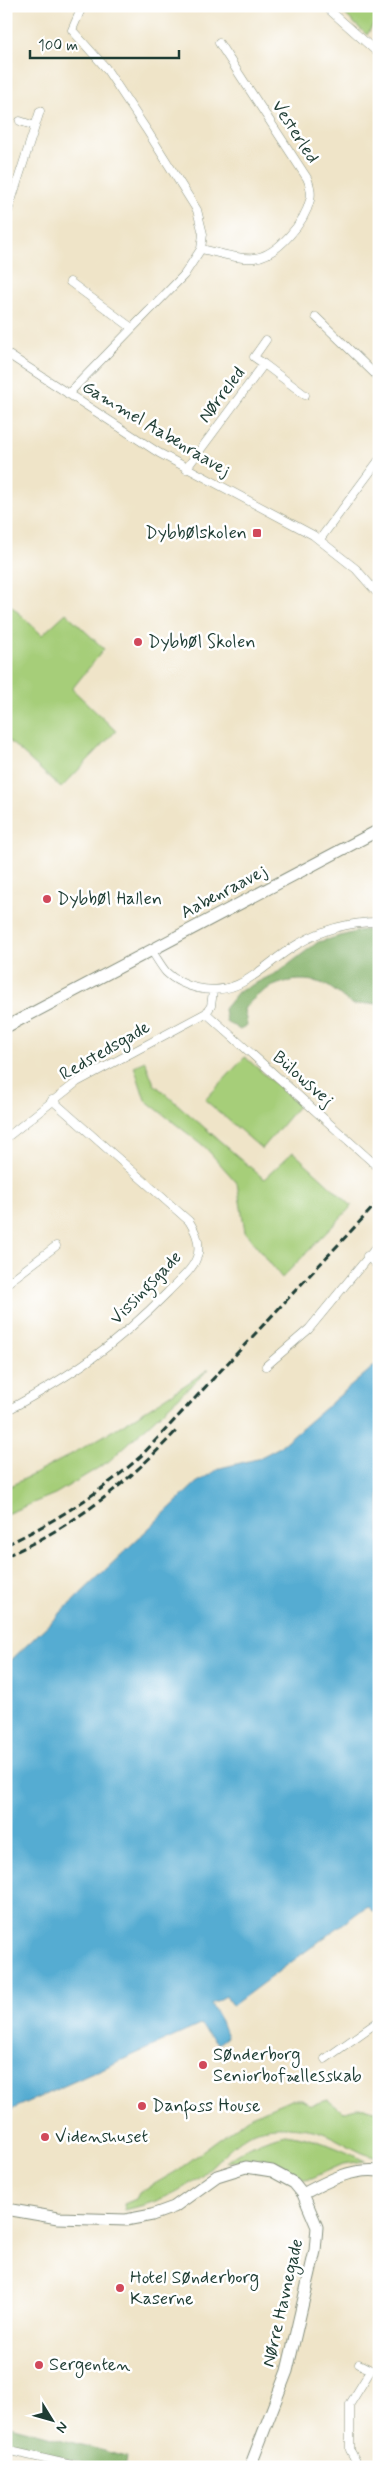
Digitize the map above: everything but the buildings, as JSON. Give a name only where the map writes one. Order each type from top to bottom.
[{"type":"street","points":[[325,6],[379,54]]},
{"type":"street","points":[[68,394],[184,275],[201,249],[203,234],[197,210],[105,67],[72,30],[82,7]]},
{"type":"street","name":"Vesterled","points":[[201,249],[252,259],[268,255],[284,242],[306,211],[311,188],[307,178],[219,43]]},
{"type":"street","points":[[6,217],[40,111]]},
{"type":"street","points":[[20,121],[36,126]]},
{"type":"street","points":[[70,282],[132,328]]},
{"type":"street","points":[[316,317],[379,378]]},
{"type":"street","name":"Nørreled","points":[[266,340],[254,357],[305,395]]},
{"type":"street","name":"Gammel Aabenraavej","points":[[6,353],[186,469],[284,518],[320,539],[356,569],[379,595]]},
{"type":"street","name":"Nørreled","points":[[186,469],[264,364]]},
{"type":"street","points":[[320,539],[379,460]]},
{"type":"street","name":"Aabenraavej","points":[[6,1027],[379,830]]},
{"type":"street","points":[[151,950],[167,973],[190,986],[212,991],[230,989],[251,979],[297,944],[328,929],[365,922],[379,922]]},
{"type":"street","points":[[206,1013],[211,1006],[212,991]]},
{"type":"street","name":"Redstedsgade","points":[[6,1138],[77,1082],[206,1013]]},
{"type":"street","name":"Bülowsvej","points":[[206,1013],[379,1168]]},
{"type":"street","name":"Vissingsgade","points":[[6,1411],[54,1385],[91,1361],[142,1318],[184,1275],[194,1263],[198,1253],[195,1231],[188,1221],[52,1100]]},
{"type":"street","points":[[266,1366],[309,1328],[367,1256],[379,1244]]},
{"type":"street","points":[[6,1284],[56,1246]]},
{"type":"street","points":[[367,1256],[379,1267]]},
{"type":"street","points":[[325,2060],[379,2022]]},
{"type":"street","name":"Nørre Havnegade","points":[[6,2209],[58,2218],[94,2220],[140,2218],[174,2206],[217,2176],[246,2167],[272,2171],[294,2183],[303,2194],[318,2227],[316,2251],[287,2371],[250,2467]]},
{"type":"street","points":[[303,2194],[344,2175],[360,2171],[379,2171]]},
{"type":"street","points":[[359,2364],[371,2370],[350,2404],[350,2450],[359,2467]]},
{"type":"street","points":[[6,2450],[80,2467]]},
{"type":"green space","points":[[336,6],[379,6],[379,14],[367,35]]},
{"type":"green space","points":[[6,601],[42,635],[66,613],[104,649],[72,689],[116,731],[61,788],[6,738]]},
{"type":"green space","points":[[363,930],[379,931],[379,1003],[353,1005],[321,983],[299,980],[289,981],[269,988],[251,1001],[244,1009],[247,1025],[240,1030],[226,1021],[224,1009],[238,992],[280,971],[318,942]]},
{"type":"green space","points":[[245,1057],[299,1105],[262,1149],[205,1100]]},
{"type":"green space","points":[[145,1061],[154,1084],[264,1179],[293,1152],[352,1206],[282,1278],[245,1232],[237,1183],[205,1147],[145,1100],[134,1066]]},
{"type":"green space","points":[[209,1369],[108,1462],[55,1494],[6,1514],[6,1488],[110,1432]]},
{"type":"green space","points":[[291,2099],[302,2099],[311,2105],[328,2100],[343,2112],[361,2108],[379,2113],[379,2158],[370,2156],[317,2131],[289,2127],[264,2128],[244,2137],[204,2173],[176,2192],[147,2204],[125,2210],[124,2204],[136,2199],[139,2193],[175,2172],[251,2116]]},
{"type":"green space","points":[[285,2134],[326,2144],[365,2161],[343,2164],[312,2178],[304,2179],[279,2163],[261,2158],[225,2162],[239,2152],[254,2145]]},
{"type":"green space","points":[[6,2425],[127,2457],[125,2467],[101,2467],[6,2444]]},
{"type":"water","points":[[379,1362],[379,1908],[373,1912],[367,1906],[232,2006],[226,1996],[211,2004],[221,2021],[227,2037],[218,2044],[200,2025],[6,2112],[6,1665],[196,1483],[220,1468],[257,1459],[278,1448]]},
{"type":"railway","points":[[6,1545],[77,1505],[110,1482],[141,1456],[379,1201]]},
{"type":"railway","points":[[6,1556],[54,1532],[98,1502],[138,1469],[176,1431]]},
{"type":"place","name":"Dybbølskolen","points":[[257,533]]},
{"type":"place","name":"Dybbøl Skolen","points":[[138,642]]},
{"type":"place","name":"Dybbøl Hallen","points":[[47,899]]},
{"type":"place","name":"Sønderborg Seniorbofællesskab","points":[[203,2065]]},
{"type":"place","name":"Danfoss House","points":[[142,2106]]},
{"type":"place","name":"Videnshuset","points":[[45,2137]]},
{"type":"place","name":"Hotel Sønderborg Kaserne","points":[[120,2288]]},
{"type":"place","name":"Sergenten","points":[[39,2365]]}]
